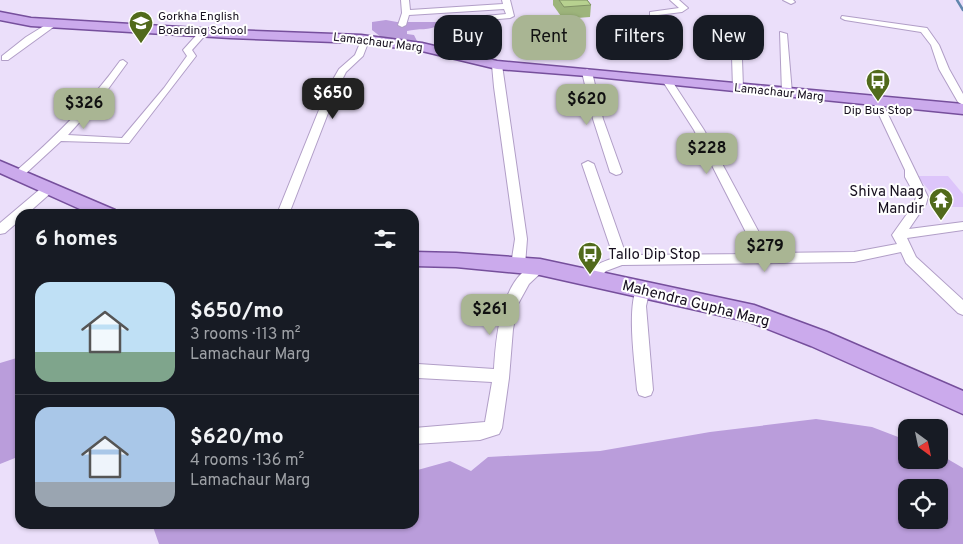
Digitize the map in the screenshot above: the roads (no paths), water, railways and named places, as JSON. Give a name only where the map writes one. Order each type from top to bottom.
[{"type":"main road","name":"Lamachaur Marg","points":[[0,16],[31,22],[361,39],[422,47],[498,64],[667,80],[786,94],[963,109]]},
{"type":"main road","points":[[0,166],[97,209]]},
{"type":"main road","name":"Mahendra Gupha Marg","points":[[419,259],[540,267],[702,301],[754,314],[820,339],[963,403]]},
{"type":"street","points":[[402,24],[406,13],[405,0]]},
{"type":"street","points":[[653,14],[682,10],[684,8],[674,0]]},
{"type":"street","points":[[406,13],[507,3],[510,16],[502,17]]},
{"type":"street","points":[[845,18],[924,30],[936,46],[939,59],[963,102]]},
{"type":"street","points":[[5,58],[29,39],[55,23]]},
{"type":"street","points":[[60,138],[125,141],[132,128],[167,89],[177,72],[192,56],[187,50],[204,32]]},
{"type":"street","points":[[783,34],[786,94]]},
{"type":"street","points":[[285,209],[332,90],[342,71],[359,56],[364,43],[361,39]]},
{"type":"street","points":[[738,60],[738,88]]},
{"type":"street","points":[[19,174],[60,138],[111,81],[123,63]]},
{"type":"street","points":[[498,64],[499,87],[521,240],[518,265]]},
{"type":"street","points":[[587,72],[598,119],[616,172]]},
{"type":"street","points":[[667,80],[699,130],[766,258]]},
{"type":"street","points":[[878,102],[911,170],[911,177],[922,197],[902,241]]},
{"type":"street","points":[[588,164],[621,260]]},
{"type":"street","points":[[24,209],[49,188]]},
{"type":"street","points":[[0,230],[15,217]]},
{"type":"street","points":[[591,277],[601,268],[621,260],[854,256],[902,241],[963,226]]},
{"type":"street","points":[[902,241],[911,260],[963,309]]},
{"type":"street","points":[[419,436],[480,432],[494,428],[503,351],[511,306],[522,282],[540,267]]},
{"type":"street","points":[[643,289],[640,306],[645,390]]},
{"type":"street","points":[[419,371],[487,374],[501,378]]},
{"type":"waterway","points":[[957,0],[963,10]]},
{"type":"place","name":"Gorkha English Boarding School","points":[[141,44]]},
{"type":"place","name":"Dip Bus Stop","points":[[878,102]]},
{"type":"place","name":"Shiva Naag Mandir","points":[[941,221]]},
{"type":"place","name":"Tallo Dip Stop","points":[[590,275]]}]
